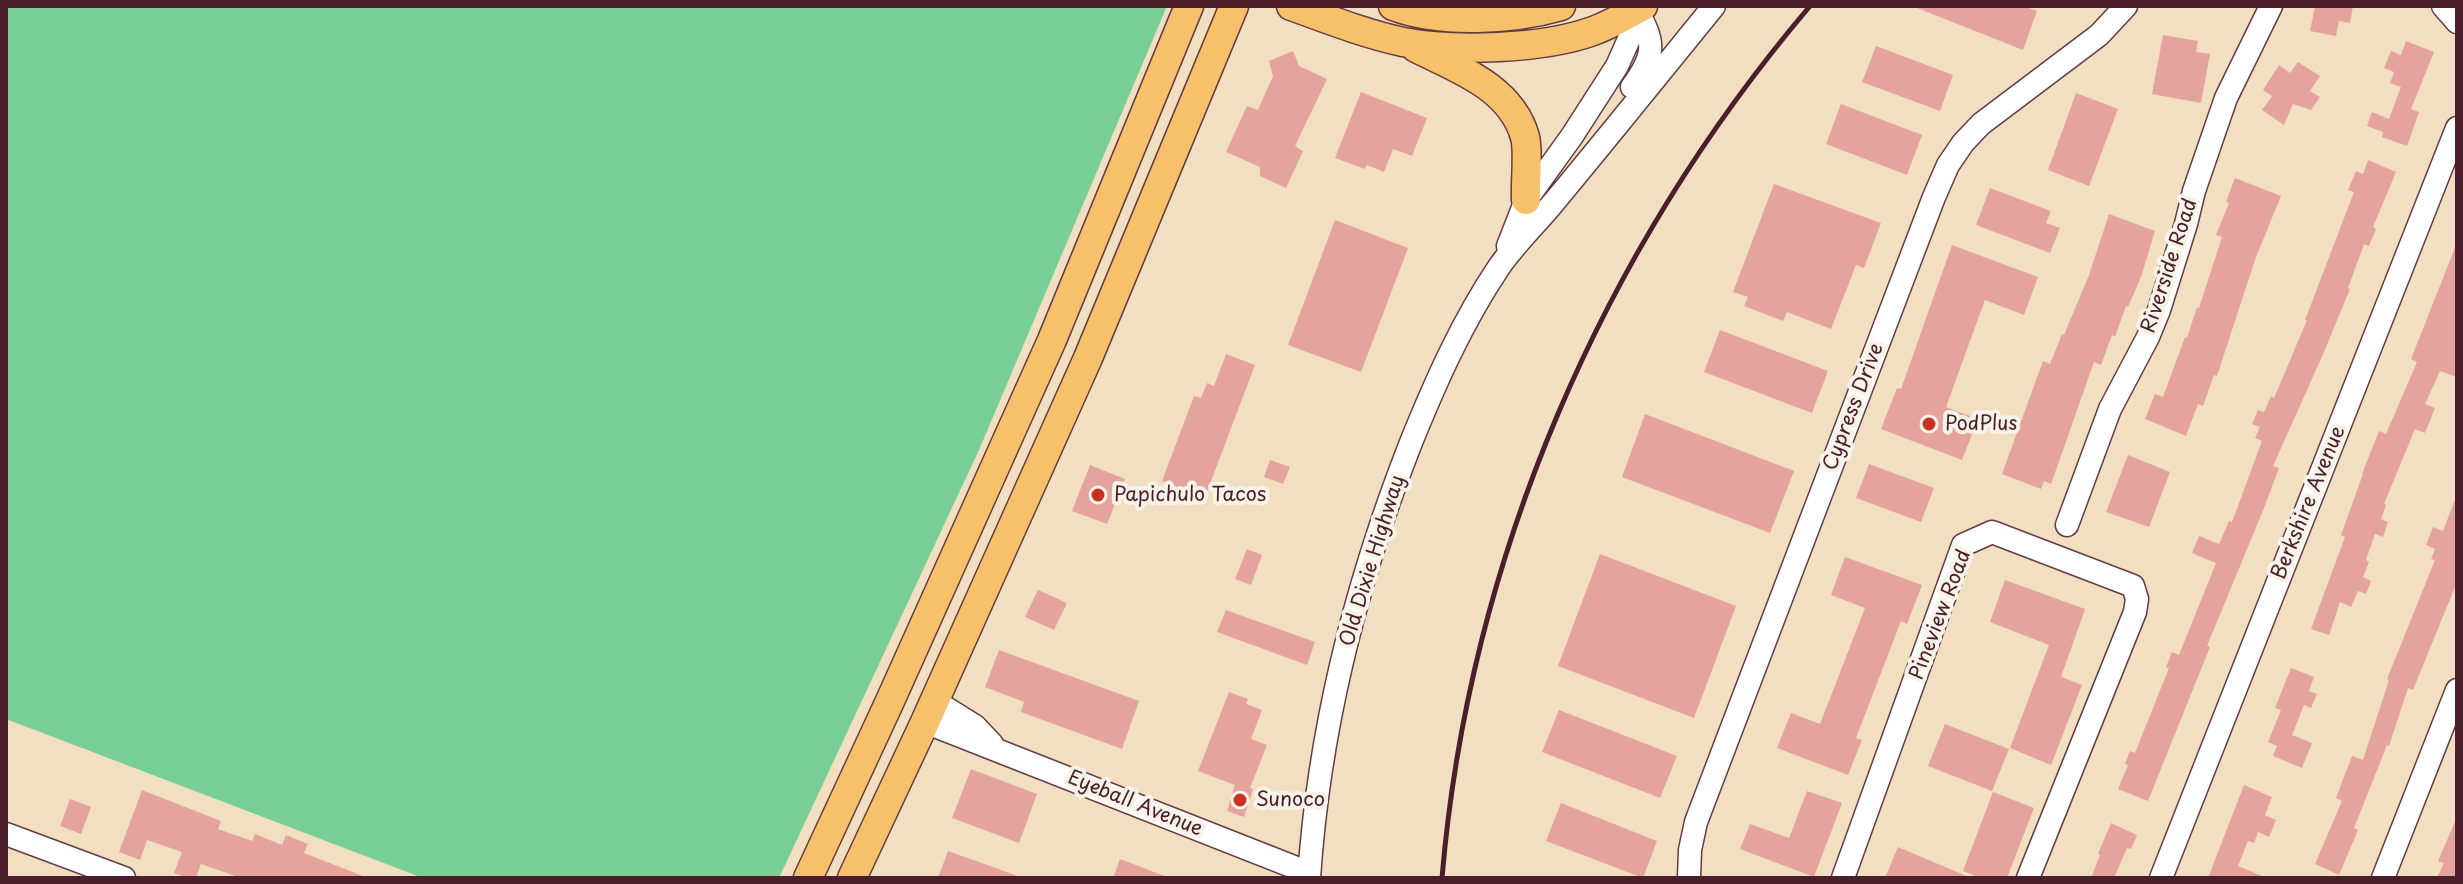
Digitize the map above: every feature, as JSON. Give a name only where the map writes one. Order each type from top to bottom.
[{"type":"main road","points":[[808,878],[1052,340],[1189,6]]},
{"type":"main road","points":[[852,878],[1088,358],[1234,6]]},
{"type":"main road","points":[[1291,6],[1363,32],[1405,42],[1469,47],[1552,41],[1593,31],[1638,7]]},
{"type":"main road","points":[[1393,6],[1447,17],[1534,14],[1561,6]]},
{"type":"main road","points":[[1405,42],[1489,86],[1509,107],[1526,140],[1526,200]]},
{"type":"main road","points":[[917,641],[915,687],[930,711]]},
{"type":"main road","points":[[890,701],[897,719],[896,784]]},
{"type":"street","name":"Old Dixie Highway","points":[[1309,875],[1317,799],[1346,642],[1367,565],[1426,405],[1462,328],[1500,265],[1714,6]]},
{"type":"street","name":"Cypress Drive","points":[[1689,878],[1690,850],[1696,822],[1948,165],[1981,124],[2099,35],[2126,6]]},
{"type":"street","name":"Riverside Road","points":[[2067,525],[2110,409],[2159,310],[2194,191],[2226,98],[2271,6]]},
{"type":"street","points":[[2443,6],[2457,22]]},
{"type":"street","name":"Old Dixie Highway","points":[[1500,265],[1526,200],[1617,66],[1638,7]]},
{"type":"street","points":[[1573,179],[1588,150],[1649,61],[1651,41],[1638,7]]},
{"type":"street","name":"Berkshire Avenue","points":[[2161,878],[2457,128]]},
{"type":"street","name":"Pineview Road","points":[[1843,878],[1963,545],[1992,532],[2133,586],[2137,599],[2135,612],[2028,878]]},
{"type":"street","points":[[2383,878],[2457,690]]},
{"type":"street","name":"Eyeball Avenue","points":[[930,711],[999,750],[1309,875]]},
{"type":"street","points":[[6,834],[124,878]]},
{"type":"green space","points":[[6,6],[1167,6],[979,450],[779,878],[423,878],[6,719]]},
{"type":"building","points":[[1912,6],[2023,6],[2037,11],[2023,50]]},
{"type":"building","points":[[2315,6],[2353,6],[2350,23],[2339,21],[2336,36],[2310,31]]},
{"type":"building","points":[[2163,35],[2198,41],[2196,52],[2210,54],[2201,103],[2152,94]]},
{"type":"building","points":[[2406,41],[2434,52],[2411,109],[2419,112],[2407,146],[2382,137],[2383,132],[2367,126],[2372,112],[2389,119],[2401,87],[2390,83],[2394,72],[2384,68],[2391,51],[2401,55]]},
{"type":"building","points":[[1876,46],[1953,75],[1940,111],[1862,82]]},
{"type":"building","points":[[1293,51],[1299,66],[1327,79],[1295,146],[1303,151],[1286,188],[1260,176],[1260,167],[1226,152],[1247,106],[1258,110],[1273,76],[1269,61]]},
{"type":"building","points":[[2298,62],[2320,76],[2310,91],[2320,97],[2311,110],[2293,104],[2284,125],[2262,110],[2272,96],[2263,90],[2279,65],[2290,73]]},
{"type":"building","points":[[1361,92],[1427,118],[1412,156],[1393,149],[1384,172],[1335,158]]},
{"type":"building","points":[[2076,93],[2118,109],[2089,186],[2048,170]]},
{"type":"building","points":[[1841,104],[1922,135],[1907,175],[1826,144]]},
{"type":"building","points":[[2368,160],[2396,172],[2373,227],[2376,229],[2369,246],[2364,244],[2350,289],[2273,466],[2279,468],[2148,801],[2118,789],[2130,751],[2135,753],[2169,668],[2166,667],[2172,652],[2179,655],[2216,563],[2192,553],[2199,536],[2219,544],[2229,521],[2232,522],[2262,441],[2255,438],[2260,427],[2252,424],[2258,410],[2264,412],[2271,396],[2274,398],[2307,320],[2354,192],[2348,190],[2356,171],[2363,174]]},
{"type":"building","points":[[2235,178],[2281,196],[2256,257],[2217,376],[2214,375],[2203,406],[2198,404],[2186,436],[2145,419],[2155,394],[2163,397],[2199,308],[2222,237],[2216,235]]},
{"type":"building","points":[[1774,184],[1881,223],[1864,268],[1856,265],[1831,329],[1787,312],[1783,321],[1744,306],[1748,297],[1733,292]]},
{"type":"building","points":[[1990,188],[2051,211],[2046,223],[2060,228],[2050,253],[1976,225]]},
{"type":"building","points":[[2109,214],[2155,231],[2141,277],[2115,337],[2112,335],[2101,365],[2094,362],[2051,484],[2044,481],[2041,489],[2002,474],[2043,361],[2050,364],[2064,335],[2089,275]]},
{"type":"building","points":[[1335,220],[1408,248],[1361,372],[1288,345]]},
{"type":"building","points":[[1952,245],[2038,277],[2024,315],[1985,300],[1946,407],[1978,419],[1962,460],[1881,429],[1897,388],[1901,389]]},
{"type":"building","points":[[2456,245],[2457,377],[2440,371],[2425,404],[2435,408],[2425,433],[2415,429],[2384,504],[2381,519],[2388,522],[2383,537],[2375,534],[2366,560],[2369,562],[2363,577],[2371,581],[2366,594],[2358,591],[2351,607],[2340,602],[2329,635],[2311,629],[2345,537],[2341,535],[2362,474],[2379,431],[2386,434],[2417,362],[2411,359]]},
{"type":"building","points":[[1720,330],[1828,371],[1812,413],[1704,372]]},
{"type":"building","points":[[1226,354],[1255,365],[1205,497],[1162,481],[1194,396],[1201,398],[1207,383],[1214,386]]},
{"type":"building","points":[[1645,414],[1794,471],[1770,533],[1622,477]]},
{"type":"building","points":[[2128,455],[2170,472],[2149,527],[2106,512]]},
{"type":"building","points":[[1270,460],[1290,467],[1283,484],[1264,477]]},
{"type":"building","points":[[1869,464],[1934,488],[1921,522],[1856,498]]},
{"type":"building","name":"Papichulo Tacos","points":[[1090,465],[1125,479],[1107,524],[1072,511]]},
{"type":"building","points":[[2456,497],[2457,582],[2413,690],[2408,688],[2339,875],[2315,864],[2342,801],[2336,798],[2352,756],[2363,760],[2387,679],[2435,560],[2431,559],[2435,549],[2426,545],[2433,527],[2443,531]]},
{"type":"building","points":[[1247,549],[1262,555],[1251,585],[1235,579]]},
{"type":"building","points":[[1600,554],[1736,606],[1694,718],[1558,666]]},
{"type":"building","points":[[1845,557],[1922,585],[1907,624],[1901,621],[1856,738],[1862,740],[1848,775],[1777,748],[1791,713],[1820,724],[1865,608],[1831,595]]},
{"type":"building","points":[[2005,580],[2085,609],[2061,677],[2082,685],[2051,765],[2010,748],[2049,645],[1990,622]]},
{"type":"building","points":[[1038,590],[1067,603],[1054,630],[1025,617]]},
{"type":"building","points":[[1226,610],[1315,642],[1307,665],[1217,632]]},
{"type":"building","points":[[999,650],[1139,701],[1122,749],[1021,712],[1024,702],[985,687]]},
{"type":"building","points":[[2291,668],[2314,677],[2309,691],[2317,694],[2311,708],[2304,705],[2292,735],[2312,743],[2302,768],[2273,756],[2277,746],[2268,742],[2281,710],[2275,708]]},
{"type":"building","points":[[1229,692],[1248,699],[1246,704],[1262,710],[1251,739],[1267,745],[1250,788],[1253,789],[1244,817],[1227,811],[1235,785],[1198,771]]},
{"type":"building","points":[[1559,710],[1677,756],[1660,798],[1542,752]]},
{"type":"building","points":[[1945,724],[2009,749],[1992,791],[1928,766]]},
{"type":"building","points":[[971,769],[1037,794],[1019,843],[952,818]]},
{"type":"building","points":[[2244,785],[2272,797],[2265,815],[2276,820],[2269,837],[2258,832],[2254,843],[2248,841],[2238,866],[2267,878],[2208,878]]},
{"type":"building","points":[[142,790],[221,821],[218,829],[252,841],[255,834],[282,845],[286,835],[308,844],[304,853],[368,878],[241,878],[201,864],[196,878],[188,878],[174,873],[182,852],[147,840],[140,860],[119,852]]},
{"type":"building","points":[[1807,791],[1842,803],[1814,877],[1740,849],[1750,824],[1789,838]]},
{"type":"building","points":[[1993,792],[2034,808],[2007,878],[1980,878],[1963,871]]},
{"type":"building","points":[[70,799],[91,807],[81,834],[60,826]]},
{"type":"building","points":[[1561,803],[1657,841],[1643,878],[1546,841]]},
{"type":"building","points":[[2457,817],[2457,878],[2437,878],[2444,863],[2438,861]]},
{"type":"building","points":[[2111,823],[2137,835],[2131,849],[2127,848],[2114,878],[2091,878],[2098,854]]},
{"type":"building","points":[[1898,847],[1971,878],[1885,878]]},
{"type":"building","points":[[948,851],[1018,876],[938,878]]},
{"type":"building","points":[[1120,859],[1167,877],[1167,878],[1113,878]]},
{"type":"railway","points":[[1442,878],[1457,758],[1482,641],[1515,526],[1558,414],[1609,305],[1669,200],[1736,101],[1810,6]]},
{"type":"place","name":"PodPlus","points":[[1929,424]]},
{"type":"place","name":"Papichulo Tacos","points":[[1098,495]]},
{"type":"place","name":"Sunoco","points":[[1240,800]]}]
